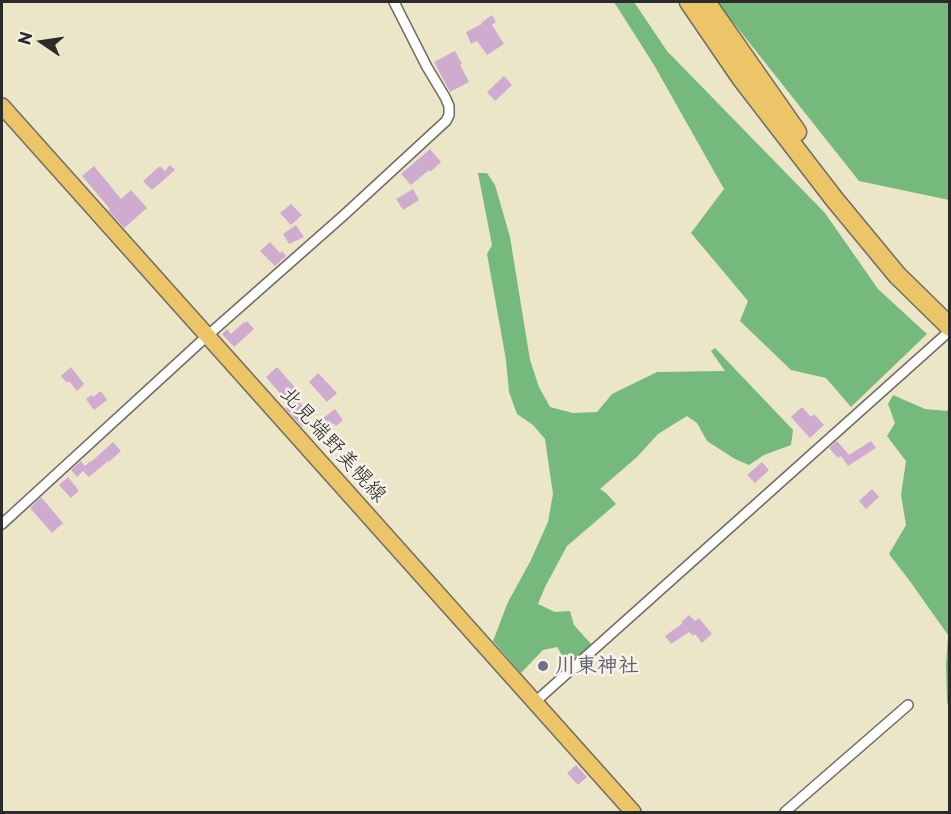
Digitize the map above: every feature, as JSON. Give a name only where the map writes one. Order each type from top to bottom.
[{"type":"highway","points":[[689,2],[747,74],[778,118],[843,193],[948,327]]},
{"type":"highway","points":[[706,2],[747,74]]},
{"type":"main road","name":"北見端野美幌線","points":[[2,106],[633,813]]},
{"type":"street","points":[[2,524],[446,121],[449,106],[394,2]]},
{"type":"street","points":[[535,702],[948,327]]},
{"type":"street","points":[[785,813],[908,705]]},
{"type":"green space","points":[[614,2],[634,2],[667,51],[825,213],[878,289],[927,334],[851,407],[826,378],[791,370],[740,321],[748,301],[691,233],[724,189],[654,65]]},
{"type":"green space","points":[[717,2],[949,2],[949,200],[859,181]]},
{"type":"green space","points":[[478,173],[487,173],[495,185],[510,237],[530,360],[539,387],[550,407],[573,413],[597,412],[612,394],[657,372],[725,371],[711,351],[715,348],[793,430],[791,445],[764,455],[749,465],[707,441],[697,423],[687,416],[658,434],[637,457],[600,489],[616,504],[567,546],[538,604],[555,612],[570,611],[574,625],[591,644],[569,667],[557,647],[543,650],[521,673],[493,641],[508,602],[548,522],[553,494],[545,439],[533,425],[517,414],[509,392],[506,360],[487,254],[492,245]]},
{"type":"green space","points":[[893,395],[925,409],[947,411],[949,409],[949,709],[946,665],[948,635],[889,554],[906,525],[901,495],[906,461],[887,436],[895,423],[888,404]]},
{"type":"building","points":[[492,15],[496,22],[492,25],[504,44],[487,55],[477,41],[471,44],[466,32],[482,24]]},
{"type":"building","points":[[455,51],[469,82],[450,92],[434,62]]},
{"type":"building","points":[[504,76],[512,85],[495,101],[487,92]]},
{"type":"building","points":[[430,149],[441,162],[411,185],[401,174]]},
{"type":"building","points":[[170,165],[175,170],[152,190],[143,181],[160,166],[165,171]]},
{"type":"building","points":[[94,166],[121,199],[131,190],[147,208],[124,228],[82,176]]},
{"type":"building","points":[[413,189],[419,200],[403,210],[396,199]]},
{"type":"building","points":[[291,204],[302,215],[291,225],[280,213]]},
{"type":"building","points":[[296,225],[304,237],[289,244],[283,234]]},
{"type":"building","points":[[270,242],[286,256],[275,266],[260,251]]},
{"type":"building","points":[[247,321],[254,329],[234,347],[222,334],[227,329],[231,334]]},
{"type":"building","points":[[71,367],[84,384],[77,391],[69,381],[67,383],[61,376]]},
{"type":"building","points":[[277,367],[298,391],[293,395],[312,416],[302,427],[285,408],[288,406],[281,398],[283,397],[266,377]]},
{"type":"building","points":[[318,373],[337,393],[327,402],[309,382]]},
{"type":"building","points":[[101,391],[107,400],[94,410],[86,399]]},
{"type":"building","points":[[802,407],[811,417],[814,414],[824,425],[810,438],[791,417]]},
{"type":"building","points":[[335,409],[343,420],[336,426],[333,423],[329,427],[322,419]]},
{"type":"building","points":[[837,441],[849,455],[871,441],[876,448],[848,466],[841,456],[838,458],[829,448]]},
{"type":"building","points":[[113,442],[121,451],[89,477],[83,471],[77,477],[71,470],[81,461],[85,466],[91,462]]},
{"type":"building","points":[[762,462],[769,470],[755,483],[747,475]]},
{"type":"building","points":[[68,477],[79,491],[71,498],[59,485]]},
{"type":"building","points":[[872,489],[879,497],[866,509],[859,501]]},
{"type":"building","points":[[41,497],[63,523],[52,533],[30,508]]},
{"type":"building","points":[[689,615],[695,621],[699,618],[712,634],[702,643],[695,634],[693,636],[689,632],[671,644],[665,636],[683,623],[681,622]]},
{"type":"building","points":[[576,765],[587,777],[578,785],[567,773]]},
{"type":"place","name":"川東神社","points":[[543,666]]}]
